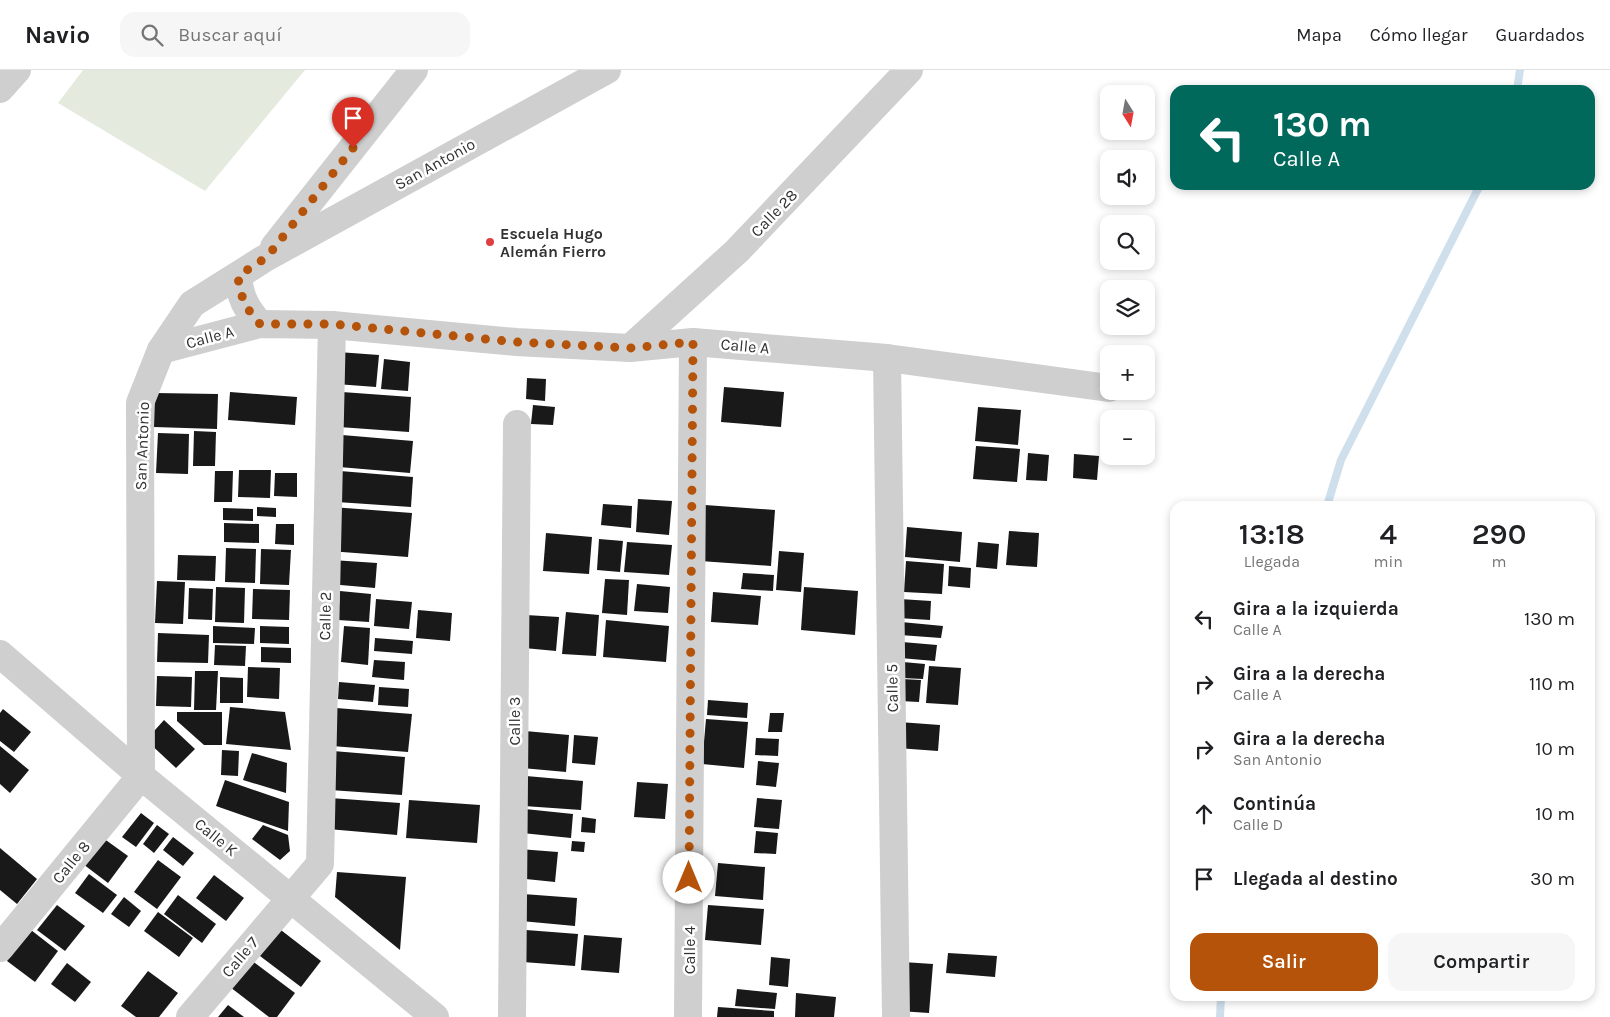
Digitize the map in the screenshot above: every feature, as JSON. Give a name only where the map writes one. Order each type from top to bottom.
[{"type":"street","points":[[0,89],[17,70]]},
{"type":"street","points":[[267,257],[414,70]]},
{"type":"street","name":"San Antonio","points":[[141,776],[140,403],[161,350],[192,304],[267,257],[607,70]]},
{"type":"street","name":"Calle 28","points":[[630,348],[737,251],[910,70]]},
{"type":"street","name":"Calle A","points":[[238,276],[240,294],[246,308],[260,324]]},
{"type":"street","name":"Calle A","points":[[161,350],[260,324],[332,324],[516,342],[630,348],[693,342],[888,358],[1100,387]]},
{"type":"street","name":"Calle 2","points":[[290,898],[320,864],[332,324]]},
{"type":"street","name":"Calle 4","points":[[688,1017],[693,342]]},
{"type":"street","name":"Calle 5","points":[[888,358],[896,1017]]},
{"type":"street","name":"Calle 3","points":[[512,1017],[517,424]]},
{"type":"street","name":"Calle K","points":[[2,662],[435,1017]]},
{"type":"street","name":"Calle 8","points":[[0,948],[141,776]]},
{"type":"street","name":"Calle 7","points":[[190,1017],[290,898]]},
{"type":"shaded area","points":[[83,70],[305,70],[205,191],[58,103]]},
{"type":"building","points":[[338,352],[379,355],[376,387],[336,384]]},
{"type":"building","points":[[384,359],[410,362],[408,391],[381,389]]},
{"type":"building","points":[[527,378],[546,379],[545,401],[526,399]]},
{"type":"building","points":[[724,387],[784,392],[781,427],[721,422]]},
{"type":"building","points":[[230,392],[297,397],[295,425],[228,420]]},
{"type":"building","points":[[342,392],[411,397],[409,432],[339,427]]},
{"type":"building","points":[[155,393],[218,394],[217,429],[154,427]]},
{"type":"building","points":[[533,405],[555,407],[553,425],[531,424]]},
{"type":"building","points":[[978,407],[1021,410],[1018,445],[975,441]]},
{"type":"building","points":[[194,431],[216,432],[215,466],[193,466]]},
{"type":"building","points":[[158,433],[189,434],[188,474],[156,473]]},
{"type":"building","points":[[342,435],[413,441],[410,473],[339,467]]},
{"type":"building","points":[[976,446],[1020,449],[1017,482],[973,479]]},
{"type":"building","points":[[1028,453],[1049,455],[1047,481],[1026,480]]},
{"type":"building","points":[[1074,454],[1099,456],[1097,480],[1073,478]]},
{"type":"building","points":[[239,470],[271,470],[270,498],[238,497]]},
{"type":"building","points":[[215,471],[233,471],[232,502],[214,502]]},
{"type":"building","points":[[340,471],[413,477],[411,507],[337,502]]},
{"type":"building","points":[[275,473],[297,473],[297,497],[274,496]]},
{"type":"building","points":[[638,499],[672,501],[669,535],[636,532]]},
{"type":"building","points":[[603,504],[632,506],[631,528],[601,525]]},
{"type":"building","points":[[705,505],[775,510],[771,566],[700,561]]},
{"type":"building","points":[[257,507],[276,508],[276,517],[257,516]]},
{"type":"building","points":[[332,507],[412,513],[408,557],[329,551]]},
{"type":"building","points":[[223,508],[253,509],[253,521],[223,520]]},
{"type":"building","points":[[224,523],[259,524],[259,543],[224,542]]},
{"type":"building","points":[[276,524],[294,524],[294,545],[275,544]]},
{"type":"building","points":[[907,527],[962,532],[960,562],[905,557]]},
{"type":"building","points":[[1009,531],[1039,533],[1037,567],[1006,565]]},
{"type":"building","points":[[546,533],[592,537],[589,574],[543,571]]},
{"type":"building","points":[[599,539],[623,541],[620,572],[597,570]]},
{"type":"building","points":[[627,542],[672,545],[669,575],[624,572]]},
{"type":"building","points":[[978,542],[999,544],[997,569],[976,567]]},
{"type":"building","points":[[226,548],[256,549],[255,583],[225,582]]},
{"type":"building","points":[[261,549],[291,550],[289,585],[260,584]]},
{"type":"building","points":[[779,551],[804,553],[801,592],[776,590]]},
{"type":"building","points":[[178,555],[216,556],[215,581],[177,580]]},
{"type":"building","points":[[332,560],[377,563],[375,588],[329,584]]},
{"type":"building","points":[[906,561],[944,564],[942,594],[904,592]]},
{"type":"building","points":[[949,566],[971,568],[970,588],[948,586]]},
{"type":"building","points":[[743,573],[774,575],[773,591],[741,589]]},
{"type":"building","points":[[605,579],[629,580],[627,615],[602,613]]},
{"type":"building","points":[[157,581],[185,582],[183,624],[155,623]]},
{"type":"building","points":[[637,584],[670,587],[668,613],[634,611]]},
{"type":"building","points":[[216,587],[245,588],[244,623],[215,622]]},
{"type":"building","points":[[804,587],[858,591],[855,635],[801,630]]},
{"type":"building","points":[[189,588],[213,589],[212,620],[188,619]]},
{"type":"building","points":[[253,589],[290,590],[289,620],[252,619]]},
{"type":"building","points":[[340,591],[371,594],[369,622],[338,620]]},
{"type":"building","points":[[713,592],[761,596],[758,625],[711,622]]},
{"type":"building","points":[[376,599],[412,602],[409,629],[374,626]]},
{"type":"building","points":[[900,599],[931,601],[930,620],[898,618]]},
{"type":"building","points":[[418,610],[452,613],[450,641],[416,638]]},
{"type":"building","points":[[566,612],[599,615],[596,656],[562,654]]},
{"type":"building","points":[[526,615],[559,617],[556,651],[524,648]]},
{"type":"building","points":[[606,620],[669,626],[666,662],[603,657]]},
{"type":"building","points":[[901,622],[943,626],[941,638],[900,635]]},
{"type":"building","points":[[213,626],[255,628],[254,644],[213,643]]},
{"type":"building","points":[[260,626],[289,627],[289,644],[260,643]]},
{"type":"building","points":[[344,626],[370,628],[368,665],[341,662]]},
{"type":"building","points":[[158,633],[209,635],[208,663],[157,662]]},
{"type":"building","points":[[375,638],[413,641],[412,654],[374,651]]},
{"type":"building","points":[[902,642],[937,645],[935,661],[900,658]]},
{"type":"building","points":[[215,645],[246,646],[245,666],[214,665]]},
{"type":"building","points":[[261,647],[291,648],[291,663],[261,662]]},
{"type":"building","points":[[374,660],[405,662],[404,680],[372,677]]},
{"type":"building","points":[[903,662],[925,664],[923,679],[902,678]]},
{"type":"building","points":[[929,666],[961,668],[958,705],[926,703]]},
{"type":"building","points":[[248,667],[280,668],[279,699],[247,697]]},
{"type":"building","points":[[195,671],[218,671],[216,710],[194,710]]},
{"type":"building","points":[[157,676],[192,677],[191,707],[156,706]]},
{"type":"building","points":[[220,677],[243,678],[243,703],[220,703]]},
{"type":"building","points":[[902,679],[921,680],[919,702],[900,701]]},
{"type":"building","points":[[339,682],[375,685],[373,702],[338,699]]},
{"type":"building","points":[[379,687],[409,689],[408,707],[378,705]]},
{"type":"building","points":[[708,700],[748,703],[747,718],[707,715]]},
{"type":"building","points":[[230,707],[285,712],[291,750],[226,744]]},
{"type":"building","points":[[336,708],[412,714],[408,752],[332,746]]},
{"type":"building","points":[[3,709],[31,732],[14,752],[0,741],[0,713]]},
{"type":"building","points":[[177,712],[222,712],[222,745],[204,745],[177,721]]},
{"type":"building","points":[[770,713],[784,713],[782,732],[768,732]]},
{"type":"building","points":[[706,719],[748,722],[744,768],[702,764]]},
{"type":"building","points":[[164,720],[195,749],[176,768],[146,740]]},
{"type":"building","points":[[899,722],[940,725],[938,751],[897,748]]},
{"type":"building","points":[[525,731],[569,735],[566,772],[522,768]]},
{"type":"building","points":[[574,735],[598,737],[595,765],[572,763]]},
{"type":"building","points":[[756,738],[779,739],[778,756],[755,755]]},
{"type":"building","points":[[0,746],[29,770],[10,793],[0,784]]},
{"type":"building","points":[[222,750],[239,751],[238,776],[221,775]]},
{"type":"building","points":[[333,751],[405,757],[402,795],[330,790]]},
{"type":"building","points":[[252,753],[287,763],[286,793],[243,780]]},
{"type":"building","points":[[758,761],[779,763],[776,787],[756,785]]},
{"type":"building","points":[[526,776],[583,781],[581,810],[524,806]]},
{"type":"building","points":[[225,780],[289,802],[288,831],[216,806]]},
{"type":"building","points":[[637,782],[668,784],[665,819],[634,817]]},
{"type":"building","points":[[330,798],[400,803],[397,835],[328,829]]},
{"type":"building","points":[[757,798],[782,800],[779,829],[754,827]]},
{"type":"building","points":[[409,800],[480,805],[477,843],[406,838]]},
{"type":"building","points":[[525,809],[573,814],[571,838],[522,833]]},
{"type":"building","points":[[141,813],[154,823],[136,847],[122,837]]},
{"type":"building","points":[[582,817],[596,819],[595,833],[581,832]]},
{"type":"building","points":[[157,825],[169,834],[154,853],[143,844]]},
{"type":"building","points":[[263,825],[288,835],[290,851],[280,860],[252,839]]},
{"type":"building","points":[[756,831],[778,833],[776,854],[754,853]]},
{"type":"building","points":[[173,837],[194,853],[183,866],[163,850]]},
{"type":"building","points":[[103,838],[128,856],[108,883],[83,864]]},
{"type":"building","points":[[572,841],[585,842],[584,852],[571,851]]},
{"type":"building","points":[[0,848],[37,879],[17,904],[0,890]]},
{"type":"building","points":[[519,849],[558,852],[555,882],[516,878]]},
{"type":"building","points":[[158,860],[181,877],[157,909],[134,892]]},
{"type":"building","points":[[718,863],[765,867],[763,900],[715,896]]},
{"type":"building","points":[[337,872],[406,877],[400,950],[335,897]]},
{"type":"building","points":[[89,874],[117,895],[103,913],[75,893]]},
{"type":"building","points":[[214,875],[244,898],[226,921],[196,898]]},
{"type":"building","points":[[523,894],[577,898],[575,926],[521,921]]},
{"type":"building","points":[[178,895],[216,924],[202,943],[164,914]]},
{"type":"building","points":[[124,897],[141,911],[129,927],[111,914]]},
{"type":"building","points":[[57,905],[85,926],[65,951],[37,930]]},
{"type":"building","points":[[708,905],[764,909],[761,945],[705,940]]},
{"type":"building","points":[[158,912],[193,938],[179,957],[144,931]]},
{"type":"building","points":[[277,927],[321,961],[301,987],[256,953]]},
{"type":"building","points":[[31,930],[58,951],[35,982],[7,961]]},
{"type":"building","points":[[526,930],[578,934],[575,966],[523,962]]},
{"type":"building","points":[[584,935],[622,938],[619,973],[581,970]]},
{"type":"building","points":[[948,953],[997,956],[995,977],[946,973]]},
{"type":"building","points":[[771,957],[790,959],[788,987],[769,985]]},
{"type":"building","points":[[251,960],[295,993],[277,1017],[269,1017],[230,987]]},
{"type":"building","points":[[903,962],[933,964],[929,1013],[899,1011]]},
{"type":"building","points":[[67,963],[91,982],[75,1002],[51,984]]},
{"type":"building","points":[[148,971],[178,993],[159,1017],[136,1017],[121,1006]]},
{"type":"building","points":[[737,989],[777,993],[775,1009],[735,1006]]},
{"type":"building","points":[[796,993],[836,997],[834,1017],[795,1017]]},
{"type":"building","points":[[228,1005],[244,1017],[218,1017]]},
{"type":"building","points":[[718,1007],[774,1011],[774,1017],[717,1017]]},
{"type":"waterway","points":[[1518,85],[1520,70]]},
{"type":"waterway","points":[[1329,501],[1341,460],[1477,190]]},
{"type":"waterway","points":[[1220,1017],[1221,1001]]},
{"type":"place","name":"Escuela Hugo Alemán Fierro","points":[[490,242]]},
{"type":"route","points":[[353,148],[267,257],[238,276],[240,294],[246,308],[260,324],[332,324],[516,342],[630,348],[693,342],[689,878]]}]
